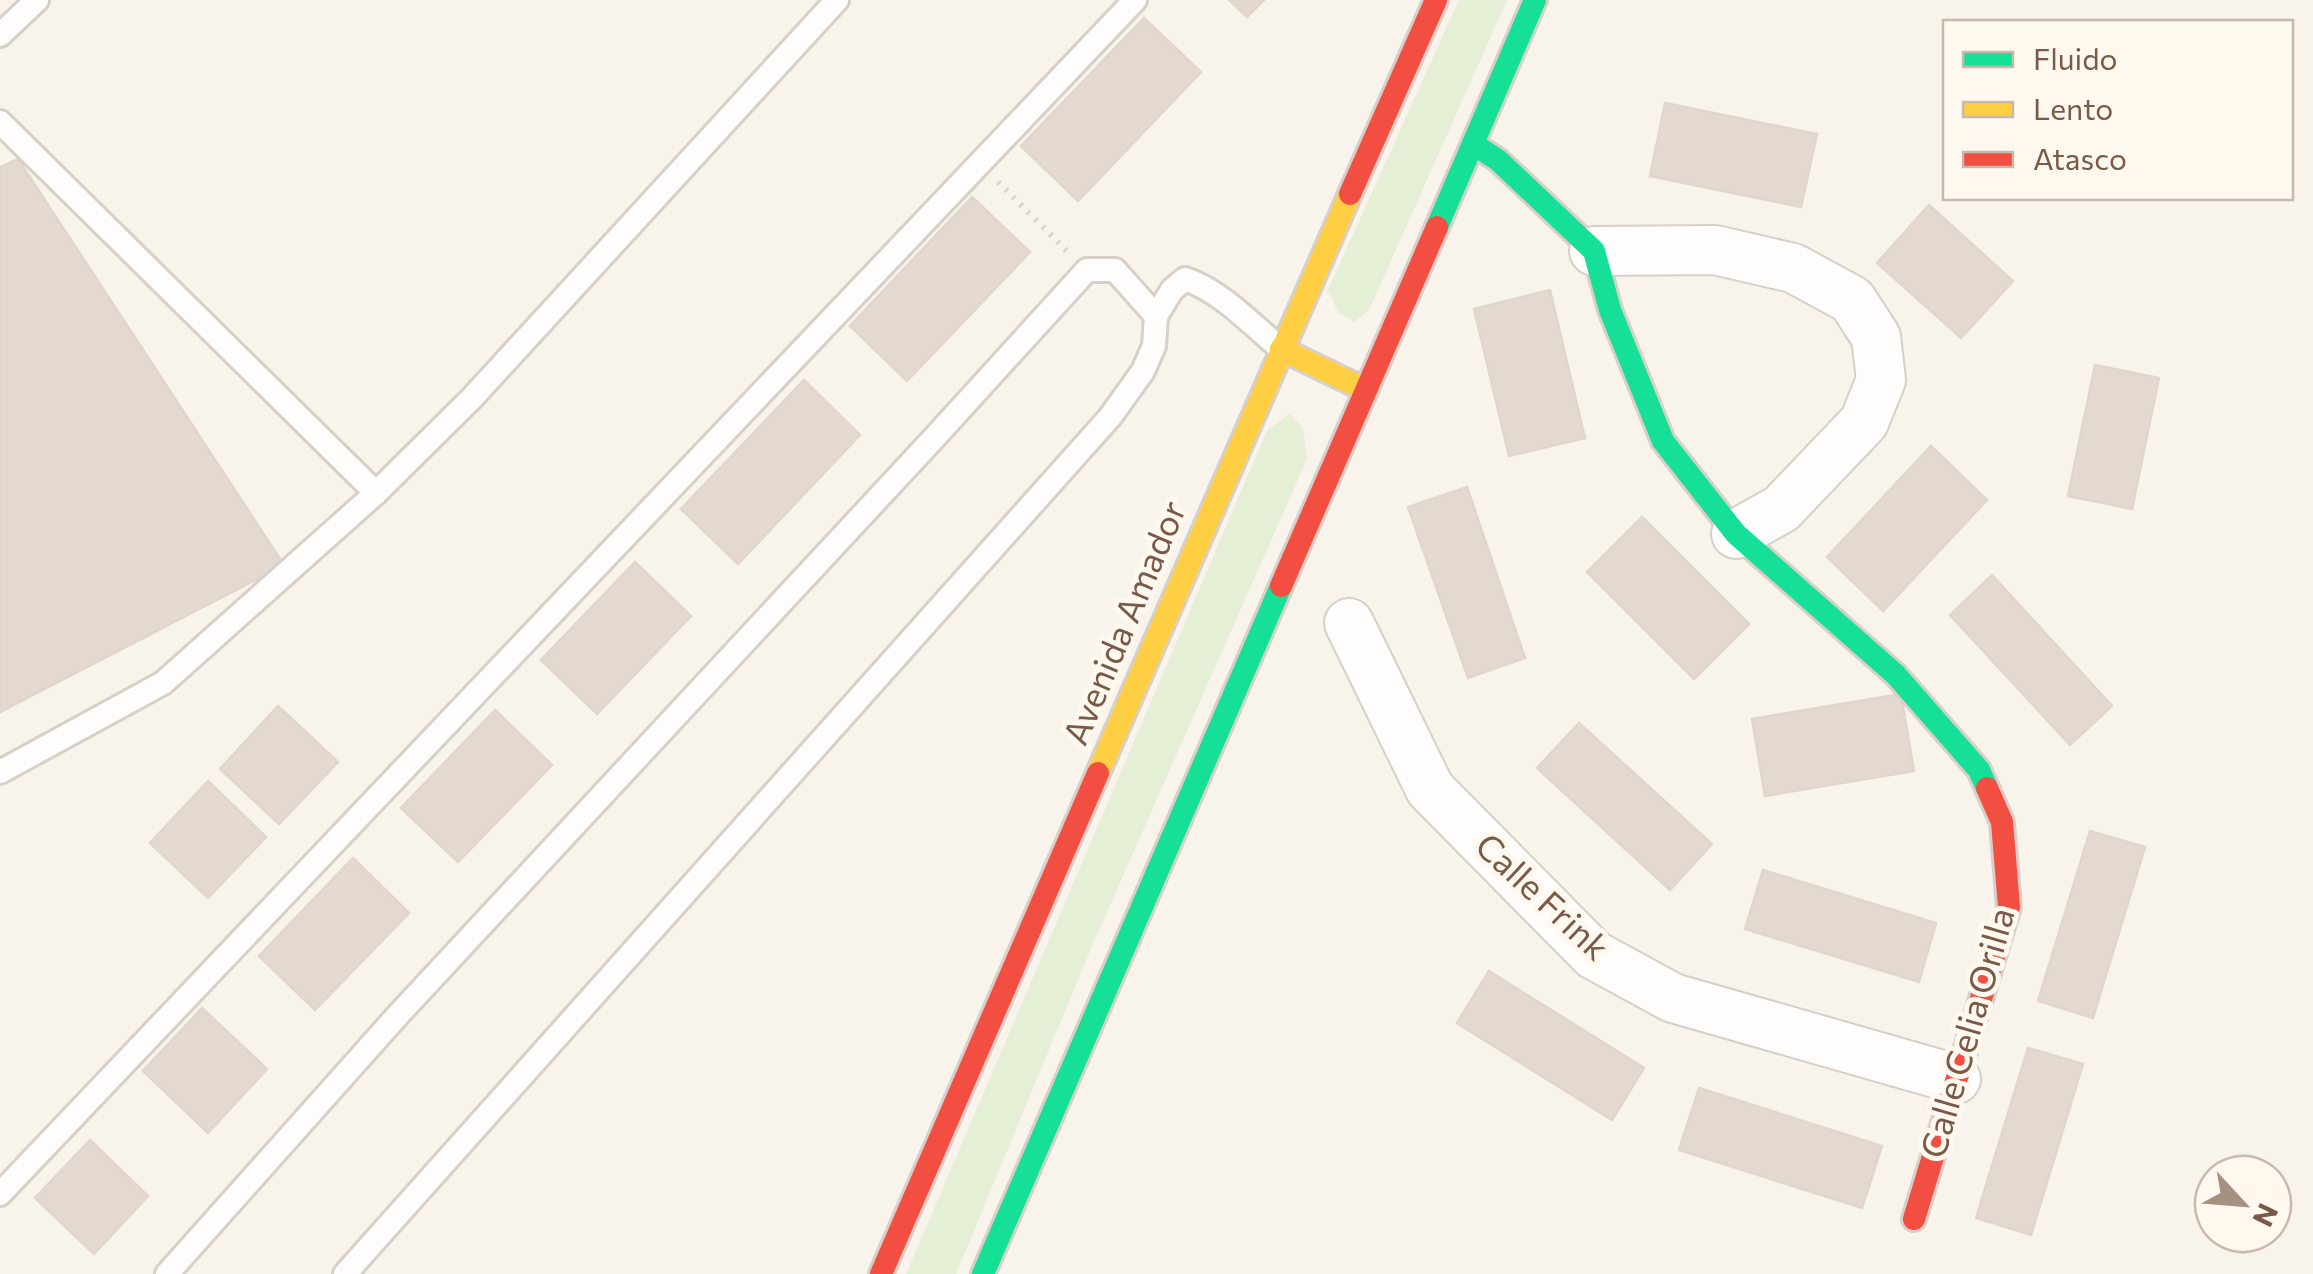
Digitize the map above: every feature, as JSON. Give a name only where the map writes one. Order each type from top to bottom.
[{"type":"main road","name":"Avenida Amador","points":[[881,1274],[1436,0]]},
{"type":"main road","points":[[983,1274],[1536,0]]},
{"type":"main road","points":[[1473,144],[1498,160],[1594,251]]},
{"type":"main road","name":"Calle Celia Orilla","points":[[1594,251],[1610,310],[1664,442],[1736,534],[1896,676],[1979,770],[2002,822],[2009,908],[1914,1219]]},
{"type":"main road","points":[[1282,349],[1366,390]]},
{"type":"street","points":[[1594,251],[1715,250],[1793,268],[1852,300],[1876,337],[1880,380],[1864,422],[1781,509],[1736,534]]},
{"type":"street","name":"Calle Frink","points":[[1349,623],[1430,788],[1594,955],[1673,998],[1956,1079]]},
{"type":"lane","points":[[0,34],[37,0]]},
{"type":"lane","points":[[0,772],[163,684],[376,494],[472,398],[837,0]]},
{"type":"lane","points":[[0,1194],[1135,0]]},
{"type":"lane","points":[[1,123],[376,494]]},
{"type":"lane","points":[[167,1274],[398,1015],[1088,270],[1116,270],[1156,316]]},
{"type":"lane","points":[[345,1274],[1110,417],[1143,371],[1154,346],[1156,316],[1172,290],[1185,278],[1213,293],[1282,349]]},
{"type":"path","points":[[980,164],[1088,270]]},
{"type":"green space","points":[[1459,0],[1507,0],[1369,310],[1354,322],[1338,312],[1328,290]]},
{"type":"green space","points":[[1289,414],[1303,427],[1307,459],[1092,946],[956,1274],[906,1274],[1267,431]]},
{"type":"building","points":[[1229,0],[1264,0],[1247,17]]},
{"type":"building","points":[[1144,18],[1201,72],[1078,201],[1021,146]]},
{"type":"building","points":[[1665,103],[1817,134],[1801,207],[1650,176]]},
{"type":"building","points":[[18,159],[284,565],[0,712],[0,167]]},
{"type":"building","points":[[972,197],[1030,252],[907,381],[850,326]]},
{"type":"building","points":[[1929,205],[2013,281],[1961,338],[1877,263]]},
{"type":"building","points":[[1550,290],[1585,438],[1509,456],[1474,309]]},
{"type":"building","points":[[2095,365],[2159,378],[2132,509],[2068,496]]},
{"type":"building","points":[[804,380],[860,435],[738,564],[681,509]]},
{"type":"building","points":[[1931,446],[1987,500],[1883,611],[1827,557]]},
{"type":"building","points":[[1467,487],[1525,658],[1468,678],[1408,507]]},
{"type":"building","points":[[1642,517],[1749,624],[1694,679],[1587,572]]},
{"type":"building","points":[[635,562],[691,616],[597,714],[541,660]]},
{"type":"building","points":[[1992,575],[2112,706],[2070,745],[1950,615]]},
{"type":"building","points":[[1901,694],[1914,771],[1765,796],[1752,719]]},
{"type":"building","points":[[278,706],[338,762],[279,824],[220,769]]},
{"type":"building","points":[[495,710],[552,765],[458,862],[401,808]]},
{"type":"building","points":[[1579,723],[1712,844],[1670,890],[1537,768]]},
{"type":"building","points":[[208,781],[266,837],[208,898],[150,843]]},
{"type":"building","points":[[2090,831],[2145,847],[2093,1018],[2038,1001]]},
{"type":"building","points":[[353,858],[409,913],[315,1010],[259,956]]},
{"type":"building","points":[[1763,870],[1936,923],[1919,982],[1745,929]]},
{"type":"building","points":[[1489,971],[1644,1068],[1612,1120],[1457,1023]]},
{"type":"building","points":[[202,1008],[267,1069],[208,1133],[143,1071]]},
{"type":"building","points":[[2028,1048],[2083,1064],[2031,1235],[1976,1218]]},
{"type":"building","points":[[1699,1088],[1882,1146],[1862,1208],[1679,1150]]},
{"type":"building","points":[[90,1140],[148,1196],[94,1254],[35,1198]]},
{"type":"traffic: fast","points":[[1437,227],[1535,0]]},
{"type":"traffic: fast","points":[[1473,144],[1498,160],[1594,251],[1610,310],[1663,441],[1736,534],[1896,675],[1979,770],[1987,788]]},
{"type":"traffic: fast","points":[[983,1274],[1281,586]]},
{"type":"traffic: slow","points":[[1098,773],[1350,194]]},
{"type":"traffic: slow","points":[[1281,349],[1366,390]]},
{"type":"traffic: jam","points":[[1350,194],[1436,0]]},
{"type":"traffic: jam","points":[[1281,586],[1437,227]]},
{"type":"traffic: jam","points":[[881,1274],[1098,773]]},
{"type":"traffic: jam","points":[[1914,1219],[2009,907],[2002,822],[1987,788]]}]
